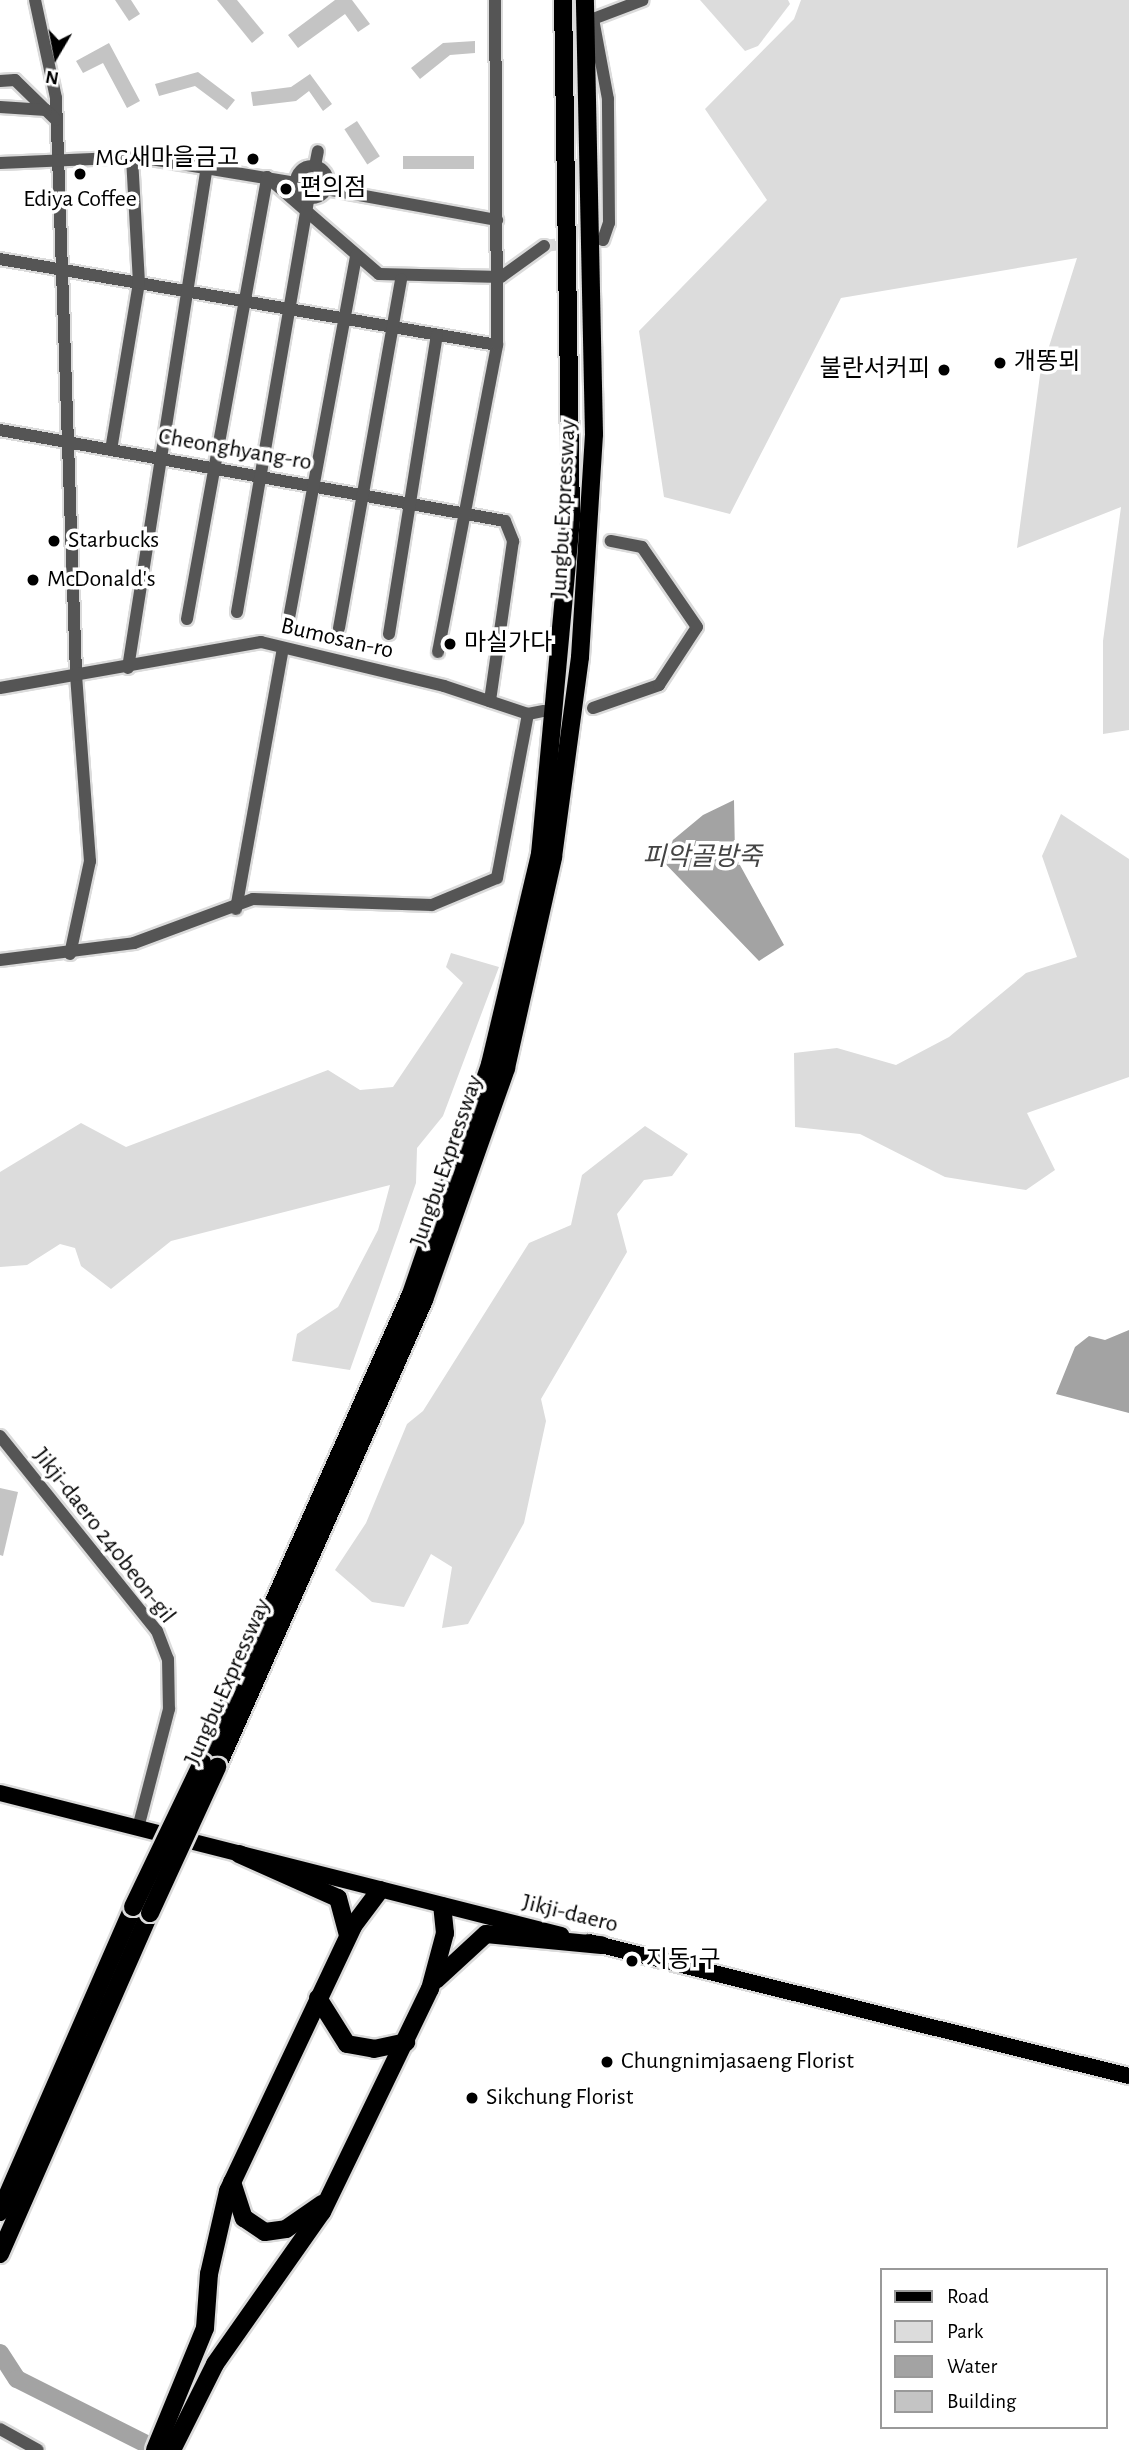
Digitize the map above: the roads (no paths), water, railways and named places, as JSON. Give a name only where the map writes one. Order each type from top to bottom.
[{"type":"highway","name":"Jungbu Expressway","points":[[209,1765],[411,1294],[490,1064],[540,854],[571,518],[563,0]]},
{"type":"highway","name":"Jungbu Expressway","points":[[0,2212],[424,1300],[506,1068],[553,857],[580,657],[594,434],[586,0]]},
{"type":"highway","points":[[239,1854],[338,1898],[348,1936]]},
{"type":"highway","points":[[172,2450],[205,2328],[216,2232],[232,2182],[348,1936],[380,1890]]},
{"type":"highway","points":[[155,2450],[329,2199],[430,1989],[445,1933],[442,1906]]},
{"type":"highway","name":"Jungbu Expressway","points":[[3,2248],[142,1910]]},
{"type":"highway","points":[[430,1989],[469,1944],[486,1934],[601,1945]]},
{"type":"highway","points":[[318,1998],[347,2044],[374,2049],[406,2042]]},
{"type":"highway","points":[[232,2182],[244,2218],[265,2232],[286,2229],[329,2199]]},
{"type":"main road","name":"Jikji-daero","points":[[0,1793],[442,1906],[1129,2076]]},
{"type":"street","points":[[35,0],[56,120],[60,163],[66,442],[76,675],[90,861],[70,954]]},
{"type":"street","points":[[438,652],[462,512],[497,345],[495,0]]},
{"type":"street","points":[[603,240],[610,223],[608,99],[593,19],[643,0]]},
{"type":"street","points":[[0,81],[15,80],[56,120]]},
{"type":"street","points":[[0,107],[46,110]]},
{"type":"street","points":[[315,166],[318,151]]},
{"type":"street","points":[[111,450],[139,283],[132,159]]},
{"type":"street","points":[[0,163],[132,159],[207,166],[296,183],[309,198],[310,216],[236,612]]},
{"type":"street","points":[[128,668],[207,166]]},
{"type":"street","points":[[315,166],[327,176],[326,189]]},
{"type":"street","points":[[296,183],[300,170],[315,166]]},
{"type":"street","points":[[267,177],[379,274],[401,279],[448,272],[497,277],[544,246]]},
{"type":"street","points":[[187,619],[267,177]]},
{"type":"street","points":[[309,198],[326,189],[497,220]]},
{"type":"street","points":[[289,618],[356,255]]},
{"type":"street","points":[[0,259],[497,345]]},
{"type":"street","points":[[339,628],[401,279]]},
{"type":"street","points":[[389,634],[437,335]]},
{"type":"street","name":"Cheonghyang-ro","points":[[0,430],[462,512],[505,522],[513,541],[490,701]]},
{"type":"street","points":[[593,708],[659,685],[698,627],[642,547],[611,541]]},
{"type":"street","name":"Bumosan-ro","points":[[0,688],[128,668],[261,642],[490,701],[528,714],[544,711]]},
{"type":"street","points":[[236,909],[283,648]]},
{"type":"street","points":[[0,960],[70,954],[134,943],[236,909],[253,899],[290,898],[432,905],[497,878],[528,714]]},
{"type":"street","name":"Jikji-daero 240beon-gil","points":[[0,1436],[157,1631],[167,1659],[169,1709],[138,1828]]},
{"type":"street","points":[[0,2429],[38,2450]]},
{"type":"water","name":"피악골방죽","points":[[734,800],[735,856],[784,945],[759,961],[656,854],[703,815]]},
{"type":"water","points":[[1129,1330],[1129,1413],[1056,1394],[1075,1347],[1089,1336],[1105,1340]]},
{"type":"waterway","points":[[0,2353],[17,2379],[158,2450]]},
{"type":"tunnel","points":[[544,246],[596,240]]},
{"type":"place","name":"MG새마을금고","points":[[253,159]]},
{"type":"place","name":"Ediya Coffee","points":[[80,174]]},
{"type":"place","name":"편의점","points":[[286,189]]},
{"type":"place","name":"개똥뫼","points":[[1000,363]]},
{"type":"place","name":"불란서커피","points":[[944,370]]},
{"type":"place","name":"Starbucks","points":[[54,541]]},
{"type":"place","name":"McDonald's","points":[[33,580]]},
{"type":"place","name":"마실가다","points":[[450,644]]},
{"type":"place","name":"지동1구","points":[[632,1961]]},
{"type":"place","name":"Chungnimjasaeng Florist","points":[[607,2062]]},
{"type":"place","name":"Sikchung Florist","points":[[472,2098]]}]
